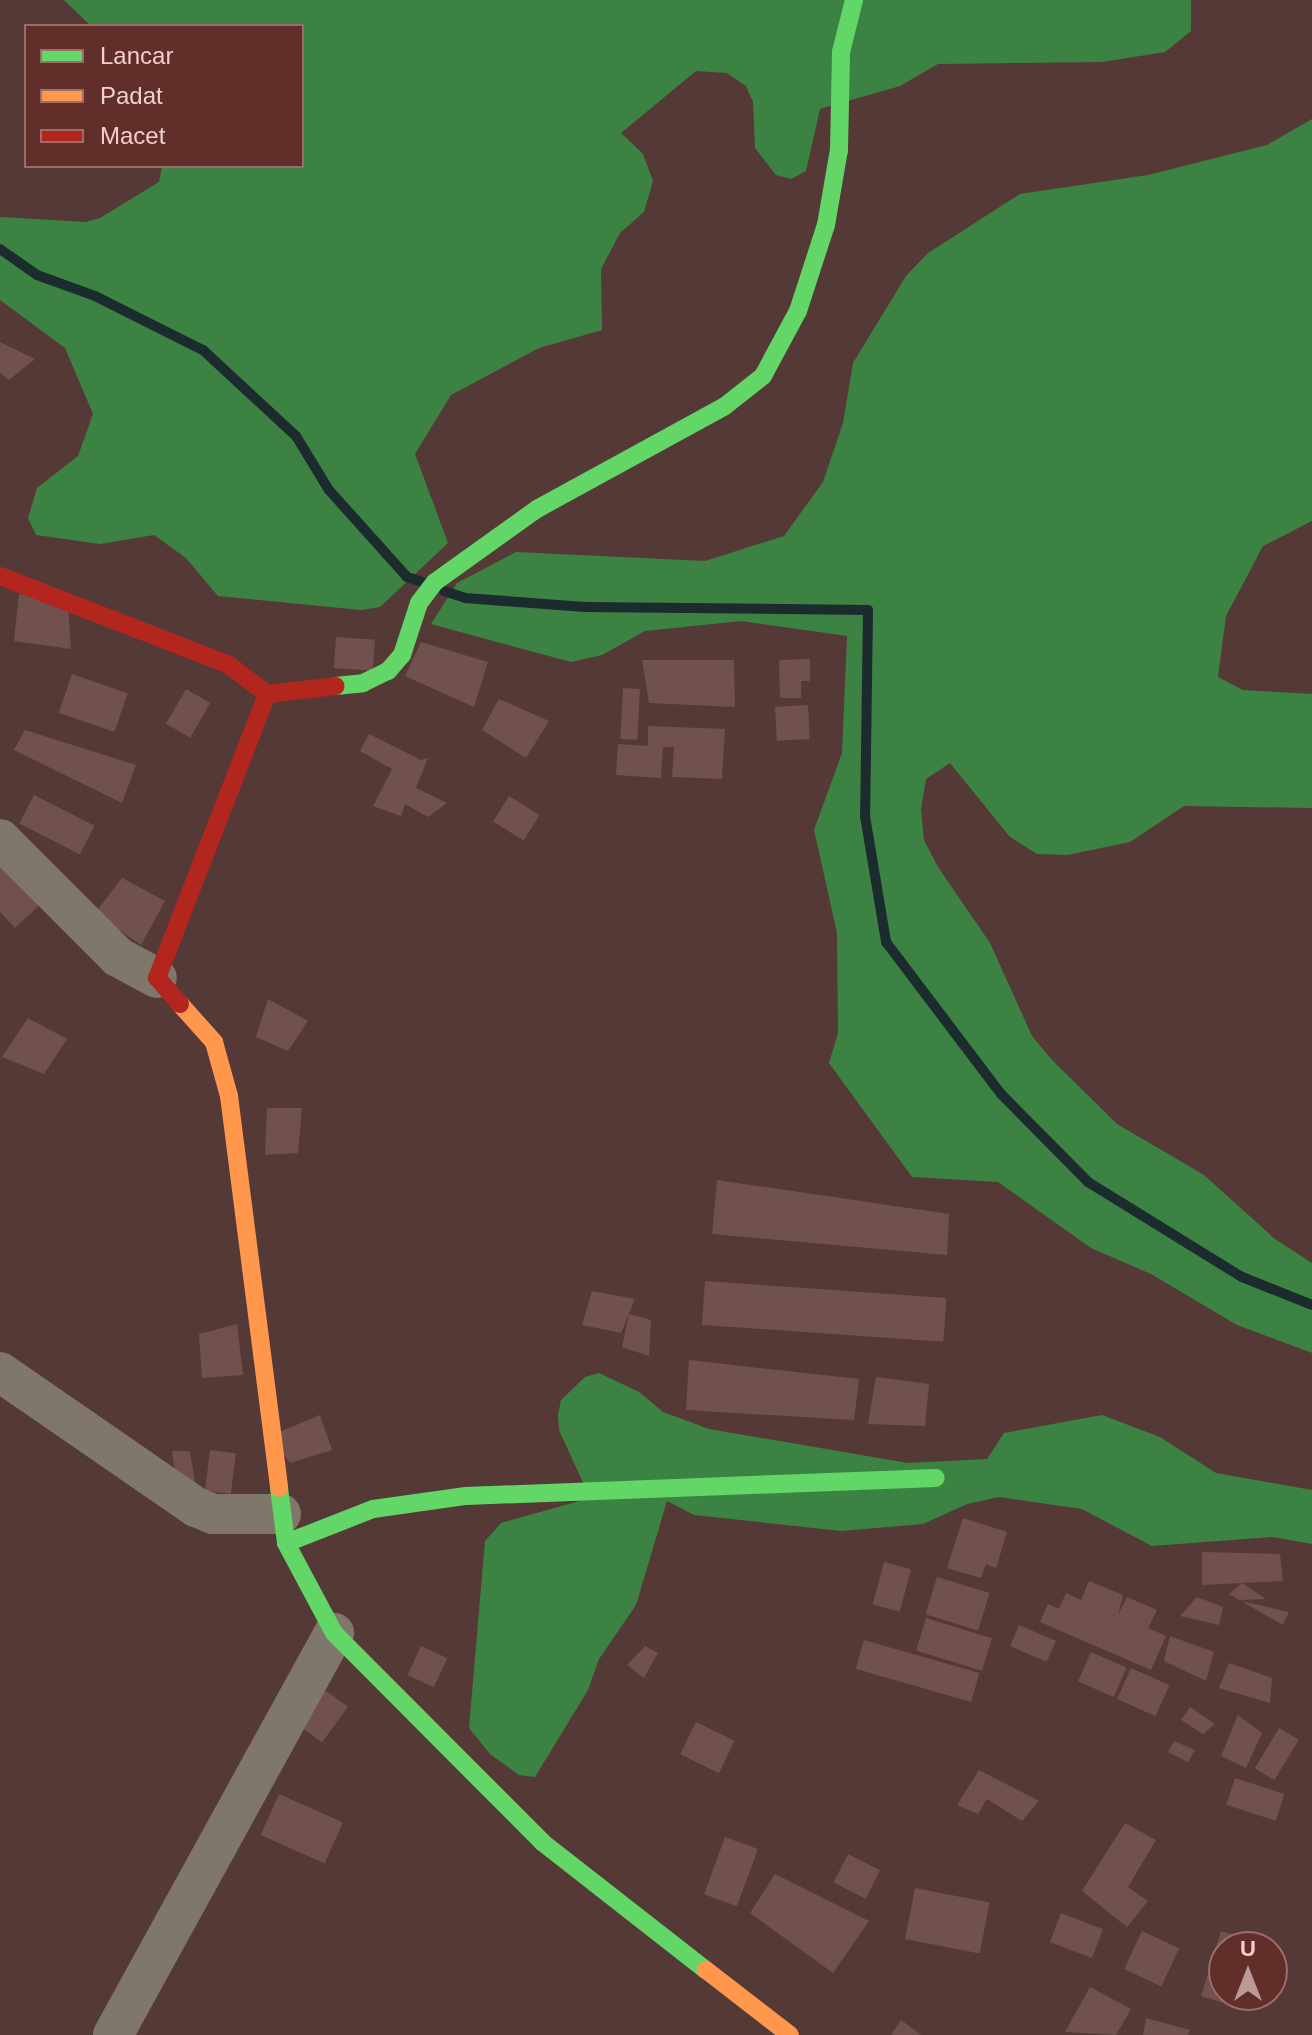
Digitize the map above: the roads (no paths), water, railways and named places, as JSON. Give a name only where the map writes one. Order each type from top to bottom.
[{"type":"street","points":[[0,576],[229,665],[267,694],[363,683],[388,671],[402,655],[419,603],[435,582],[537,509],[725,406],[763,376],[798,311],[826,225],[839,150],[841,52],[854,0]]},
{"type":"street","points":[[157,978],[267,694]]},
{"type":"street","points":[[0,839],[118,957],[157,978],[214,1042],[229,1096],[283,1528],[334,1633],[542,1842],[790,2035]]},
{"type":"street","points":[[0,1372],[196,1507],[283,1528],[373,1509],[466,1496],[936,1478]]},
{"type":"street","points":[[113,2035],[334,1633]]},
{"type":"waterway","points":[[0,249],[37,275],[95,296],[203,350],[296,436],[329,490],[407,577],[422,582]]},
{"type":"waterway","points":[[444,591],[465,598],[585,607],[868,610],[865,816],[886,942],[1001,1094],[1088,1182],[1242,1277],[1312,1305]]}]
